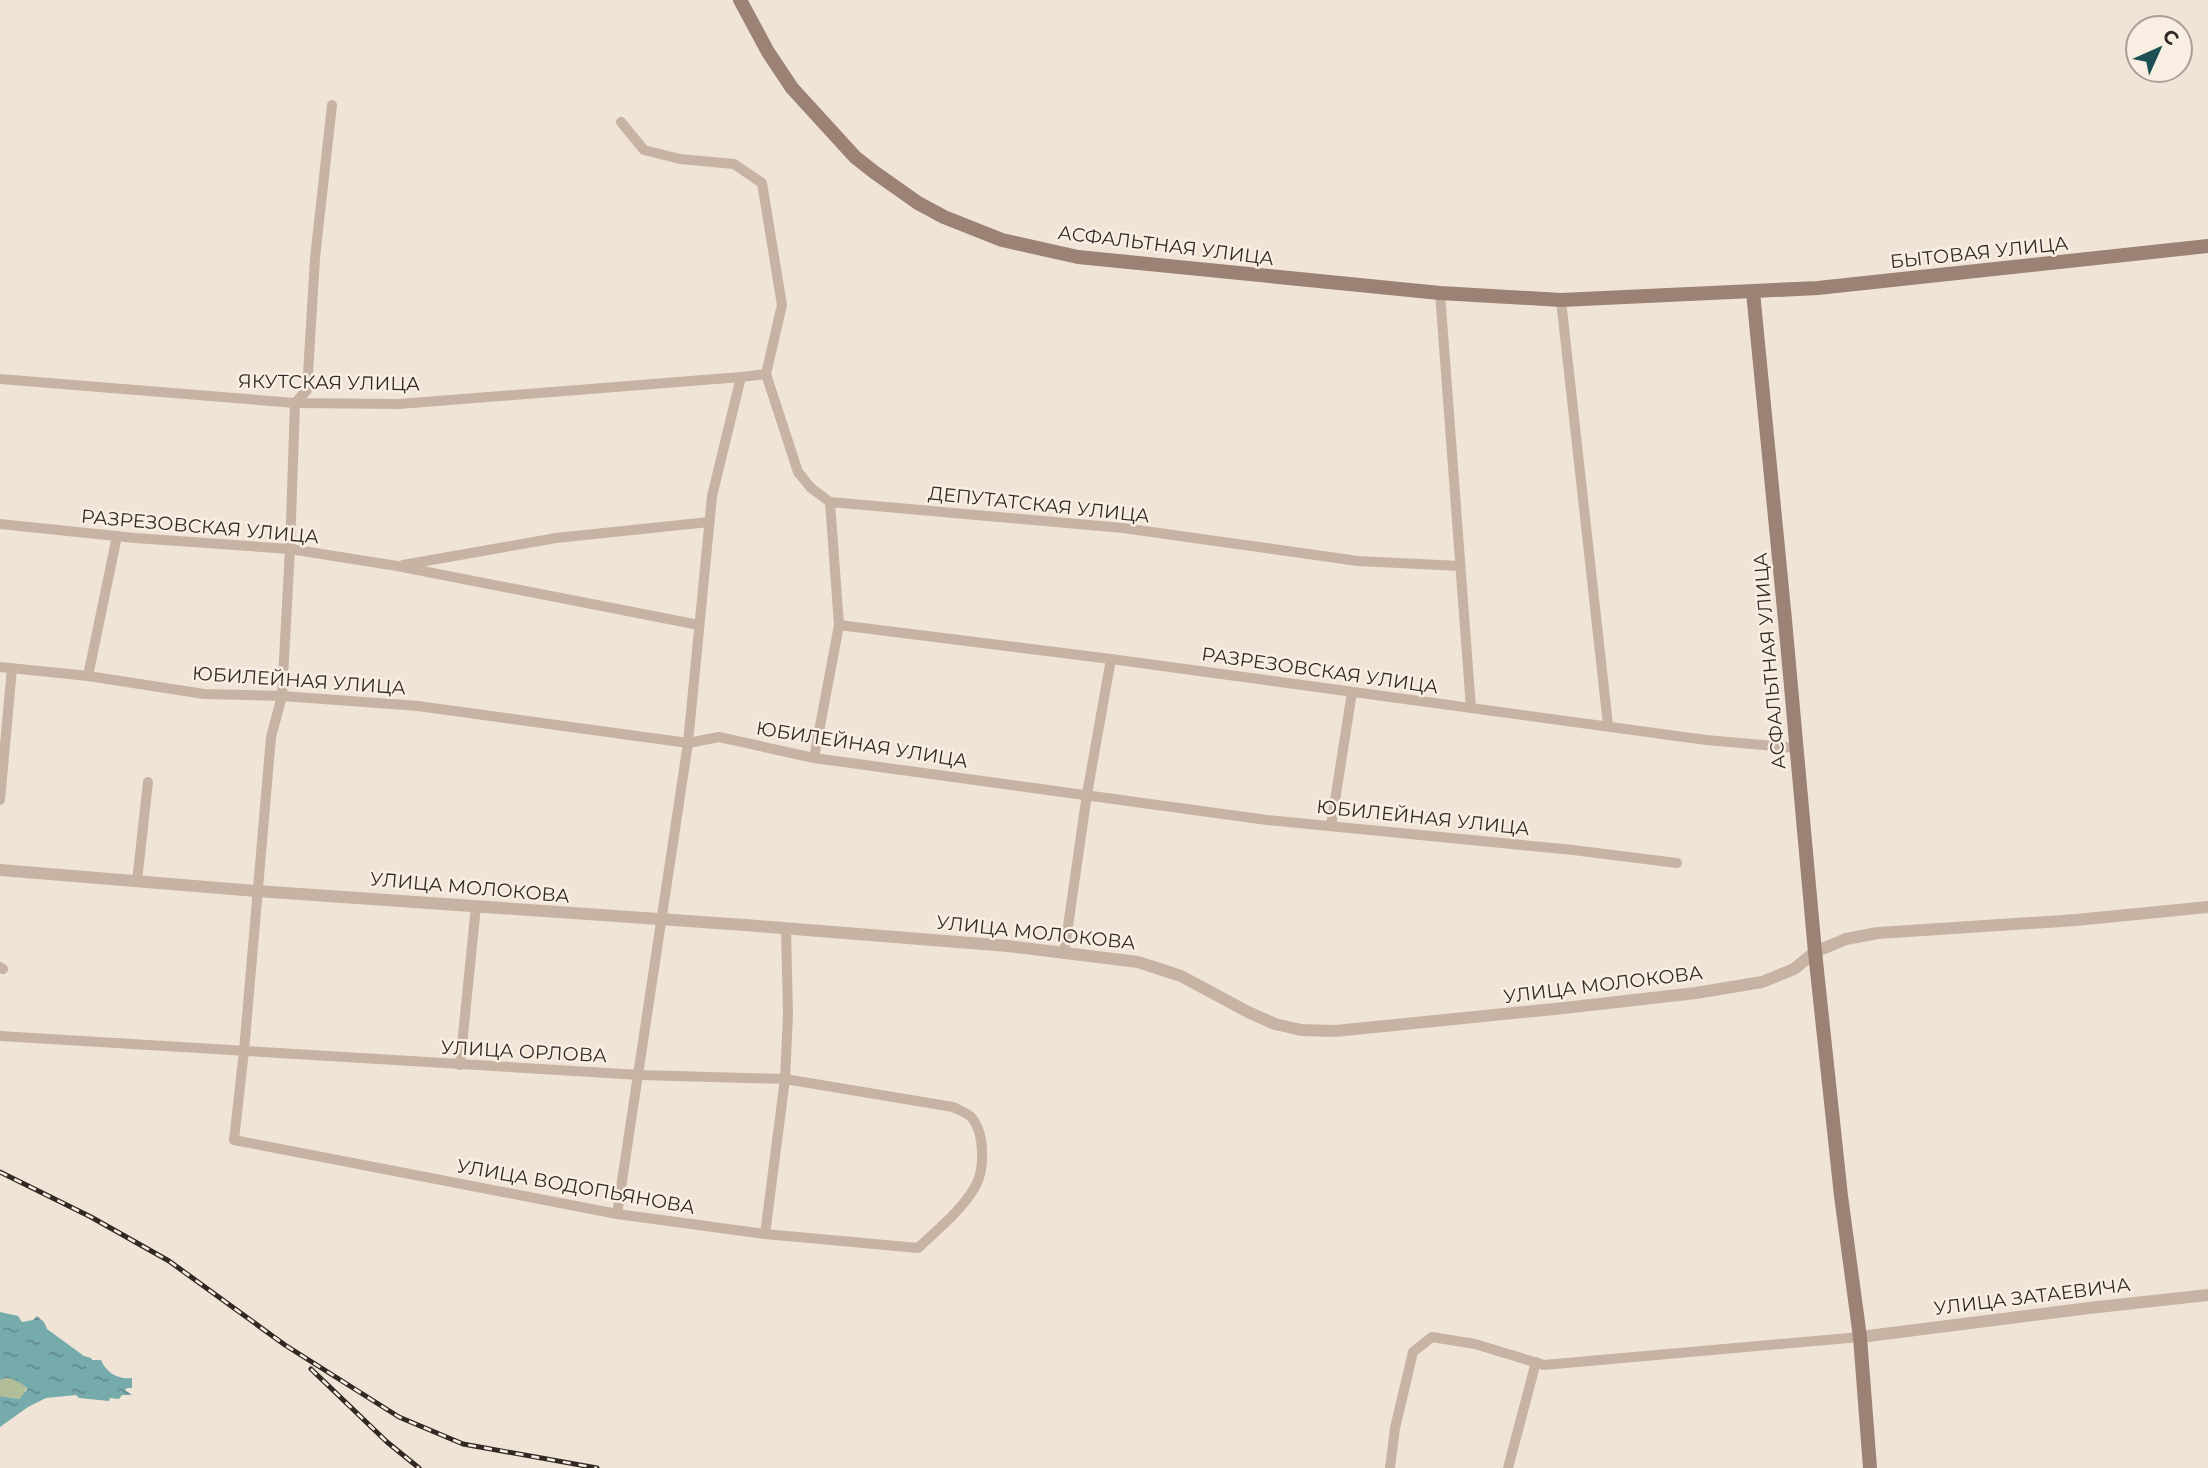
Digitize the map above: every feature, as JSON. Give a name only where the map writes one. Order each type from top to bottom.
[{"type":"main road","name":"АСФАЛЬТНАЯ УЛИЦА","points":[[740,0],[768,52],[792,88],[855,157],[944,217],[1002,240],[1078,257],[1440,293],[1561,300],[1753,292],[1815,952],[1841,1196],[1860,1337],[1870,1468]]},
{"type":"main road","name":"БЫТОВАЯ УЛИЦА","points":[[1753,292],[1934,277],[2208,246]]},
{"type":"street","points":[[244,1051],[271,737],[282,696],[295,402],[307,390],[315,258],[332,106]]},
{"type":"street","points":[[621,122],[644,150],[680,159],[734,164],[762,183],[782,305],[766,374],[798,472],[811,488],[830,502],[839,625],[814,758]]},
{"type":"street","points":[[1440,293],[1471,708]]},
{"type":"street","points":[[1561,300],[1608,725]]},
{"type":"street","name":"ЯКУТСКАЯ УЛИЦА","points":[[0,379],[295,402],[399,404],[766,374]]},
{"type":"street","points":[[617,1214],[688,743],[712,496],[741,377]]},
{"type":"street","name":"ДЕПУТАТСКАЯ УЛИЦА","points":[[830,502],[1123,528],[1358,561],[1460,566]]},
{"type":"street","name":"РАЗРЕЗОВСКАЯ УЛИЦА","points":[[397,566],[556,538],[709,523]]},
{"type":"street","name":"РАЗРЕЗОВСКАЯ УЛИЦА","points":[[0,524],[290,550],[397,566],[699,625]]},
{"type":"street","points":[[88,676],[117,536]]},
{"type":"street","name":"РАЗРЕЗОВСКАЯ УЛИЦА","points":[[839,625],[1706,740],[1796,748]]},
{"type":"street","points":[[1065,954],[1087,794],[1111,659]]},
{"type":"street","points":[[0,800],[6,668]]},
{"type":"street","name":"ЮБИЛЕЙНАЯ УЛИЦА","points":[[6,668],[88,676],[204,694],[282,696],[418,706],[688,743],[719,737],[814,758],[1267,820],[1677,863]]},
{"type":"street","points":[[1331,826],[1353,692]]},
{"type":"street","points":[[137,881],[148,782]]},
{"type":"street","name":"УЛИЦА МОЛОКОВА","points":[[0,870],[1008,946],[1138,962],[1181,976],[1275,1024],[1301,1030],[1335,1031],[1696,993],[1762,982],[1794,970],[1815,952],[1846,939],[1878,933],[2076,920],[2208,907]]},
{"type":"street","points":[[460,1065],[477,906]]},
{"type":"street","points":[[765,1234],[785,1079],[788,1016],[786,929]]},
{"type":"street","name":"УЛИЦА ОРЛОВА","points":[[0,1036],[639,1075],[785,1079],[953,1107],[971,1117],[981,1138],[983,1156],[976,1185]]},
{"type":"street","name":"УЛИЦА ВОДОПЬЯНОВА","points":[[244,1051],[234,1140],[617,1214],[765,1234],[918,1248],[951,1216],[976,1185]]},
{"type":"street","name":"УЛИЦА ЗАТАЕВИЧА","points":[[1860,1337],[2208,1295]]},
{"type":"street","points":[[1390,1468],[1395,1428],[1413,1353],[1432,1337],[1475,1344],[1544,1365],[1860,1337]]},
{"type":"street","points":[[1508,1468],[1536,1362]]},
{"type":"green space","points":[[14,1379],[26,1387],[25,1393],[19,1399],[0,1396],[0,1380]]},
{"type":"water","points":[[0,1312],[18,1316],[22,1322],[33,1320],[37,1316],[47,1329],[84,1356],[101,1360],[106,1369],[118,1377],[132,1378],[132,1388],[125,1390],[132,1395],[122,1395],[119,1399],[110,1398],[109,1401],[79,1398],[76,1395],[46,1398],[0,1427],[0,1396],[19,1399],[27,1390],[13,1380],[0,1380]]},
{"type":"railway","points":[[0,1172],[91,1217],[169,1261],[285,1345],[399,1417],[463,1444],[597,1468]]},
{"type":"railway","points":[[311,1369],[387,1442],[419,1468]]}]
